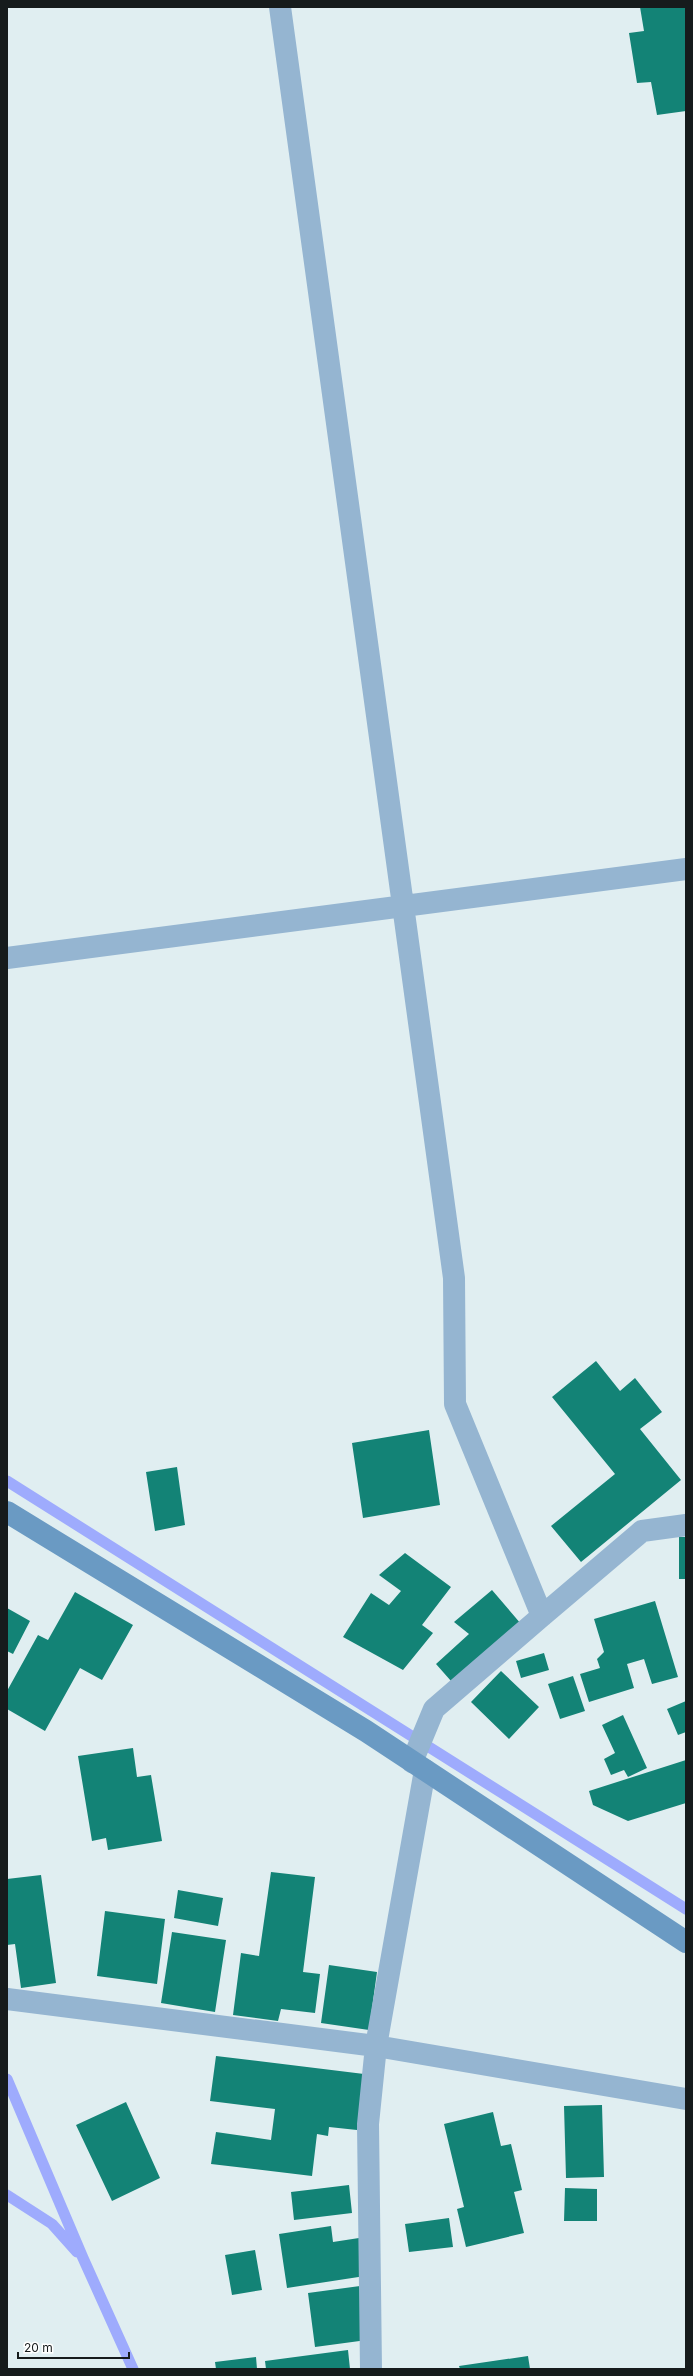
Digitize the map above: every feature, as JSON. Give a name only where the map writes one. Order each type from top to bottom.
[{"type":"street","points":[[280,7],[454,1278],[455,1404],[542,1616]]},
{"type":"street","points":[[7,958],[686,869]]},
{"type":"street","points":[[7,1512],[366,1731],[686,1942]]},
{"type":"street","points":[[371,2369],[368,2124],[376,2046],[418,1766],[434,1709],[642,1531],[686,1525]]},
{"type":"street","points":[[7,1999],[376,2046],[686,2099]]},
{"type":"building","points":[[640,7],[686,7],[686,111],[657,115],[651,82],[637,83],[629,33],[644,31]]},
{"type":"building","points":[[596,1361],[620,1391],[635,1378],[662,1412],[640,1429],[681,1480],[581,1562],[551,1526],[615,1474],[552,1397]]},
{"type":"building","points":[[429,1430],[440,1505],[363,1518],[352,1443]]},
{"type":"building","points":[[177,1467],[185,1525],[155,1531],[146,1472]]},
{"type":"building","points":[[679,1537],[686,1537],[686,1579],[679,1579]]},
{"type":"building","points":[[405,1553],[451,1587],[422,1625],[433,1633],[403,1670],[343,1637],[371,1593],[389,1605],[401,1591],[379,1575]]},
{"type":"building","points":[[492,1590],[521,1624],[451,1681],[436,1664],[469,1634],[454,1622]]},
{"type":"building","points":[[75,1592],[133,1625],[102,1680],[80,1668],[45,1731],[7,1709],[7,1691],[38,1635],[48,1640]]},
{"type":"building","points":[[655,1601],[678,1677],[652,1684],[644,1659],[627,1664],[634,1688],[589,1702],[580,1674],[600,1668],[597,1659],[604,1652],[594,1619]]},
{"type":"building","points":[[7,1608],[30,1621],[13,1654],[7,1651]]},
{"type":"building","points":[[544,1653],[549,1670],[521,1678],[516,1661]]},
{"type":"building","points":[[501,1671],[539,1707],[509,1739],[471,1702]]},
{"type":"building","points":[[573,1676],[585,1711],[560,1719],[548,1684]]},
{"type":"building","points":[[686,1701],[686,1732],[678,1735],[667,1709]]},
{"type":"building","points":[[623,1715],[647,1768],[628,1777],[624,1770],[611,1775],[604,1759],[615,1753],[602,1725]]},
{"type":"building","points":[[133,1748],[137,1777],[151,1775],[162,1841],[108,1850],[106,1838],[92,1841],[78,1756]]},
{"type":"building","points":[[686,1760],[686,1803],[628,1821],[593,1805],[589,1791]]},
{"type":"building","points":[[271,1872],[315,1877],[303,1972],[320,1974],[315,2013],[281,2009],[278,2021],[233,2015],[241,1953],[259,1956]]},
{"type":"building","points":[[41,1875],[56,1983],[21,1988],[15,1944],[7,1945],[7,1879]]},
{"type":"building","points":[[178,1890],[223,1898],[218,1926],[174,1918]]},
{"type":"building","points":[[105,1911],[165,1919],[157,1984],[97,1976]]},
{"type":"building","points":[[172,1932],[226,1940],[215,2012],[161,2003]]},
{"type":"building","points":[[329,1965],[377,1972],[369,2030],[321,2023]]},
{"type":"building","points":[[216,2056],[364,2074],[357,2130],[329,2127],[328,2136],[317,2134],[312,2176],[211,2164],[216,2132],[271,2140],[275,2109],[210,2101]]},
{"type":"building","points":[[126,2102],[160,2178],[112,2201],[76,2125]]},
{"type":"building","points":[[602,2105],[604,2177],[566,2178],[564,2106]]},
{"type":"building","points":[[493,2112],[501,2146],[511,2144],[522,2190],[514,2192],[524,2233],[466,2247],[457,2209],[464,2207],[444,2124]]},
{"type":"building","points":[[349,2185],[352,2213],[294,2220],[291,2192]]},
{"type":"building","points":[[565,2188],[597,2189],[597,2221],[564,2221]]},
{"type":"building","points":[[449,2218],[453,2247],[409,2252],[405,2224]]},
{"type":"building","points":[[331,2226],[333,2242],[359,2238],[365,2276],[287,2288],[279,2234]]},
{"type":"building","points":[[255,2250],[262,2290],[232,2295],[225,2255]]},
{"type":"building","points":[[360,2286],[367,2340],[315,2347],[308,2293]]},
{"type":"building","points":[[348,2350],[350,2369],[266,2369],[265,2361]]},
{"type":"building","points":[[528,2356],[530,2369],[460,2369],[459,2366]]},
{"type":"building","points":[[256,2357],[257,2369],[216,2369],[215,2362]]},
{"type":"waterway","points":[[7,1481],[686,1909]]},
{"type":"waterway","points":[[7,2079],[83,2258],[133,2369]]},
{"type":"waterway","points":[[7,2195],[52,2224],[77,2252]]}]
